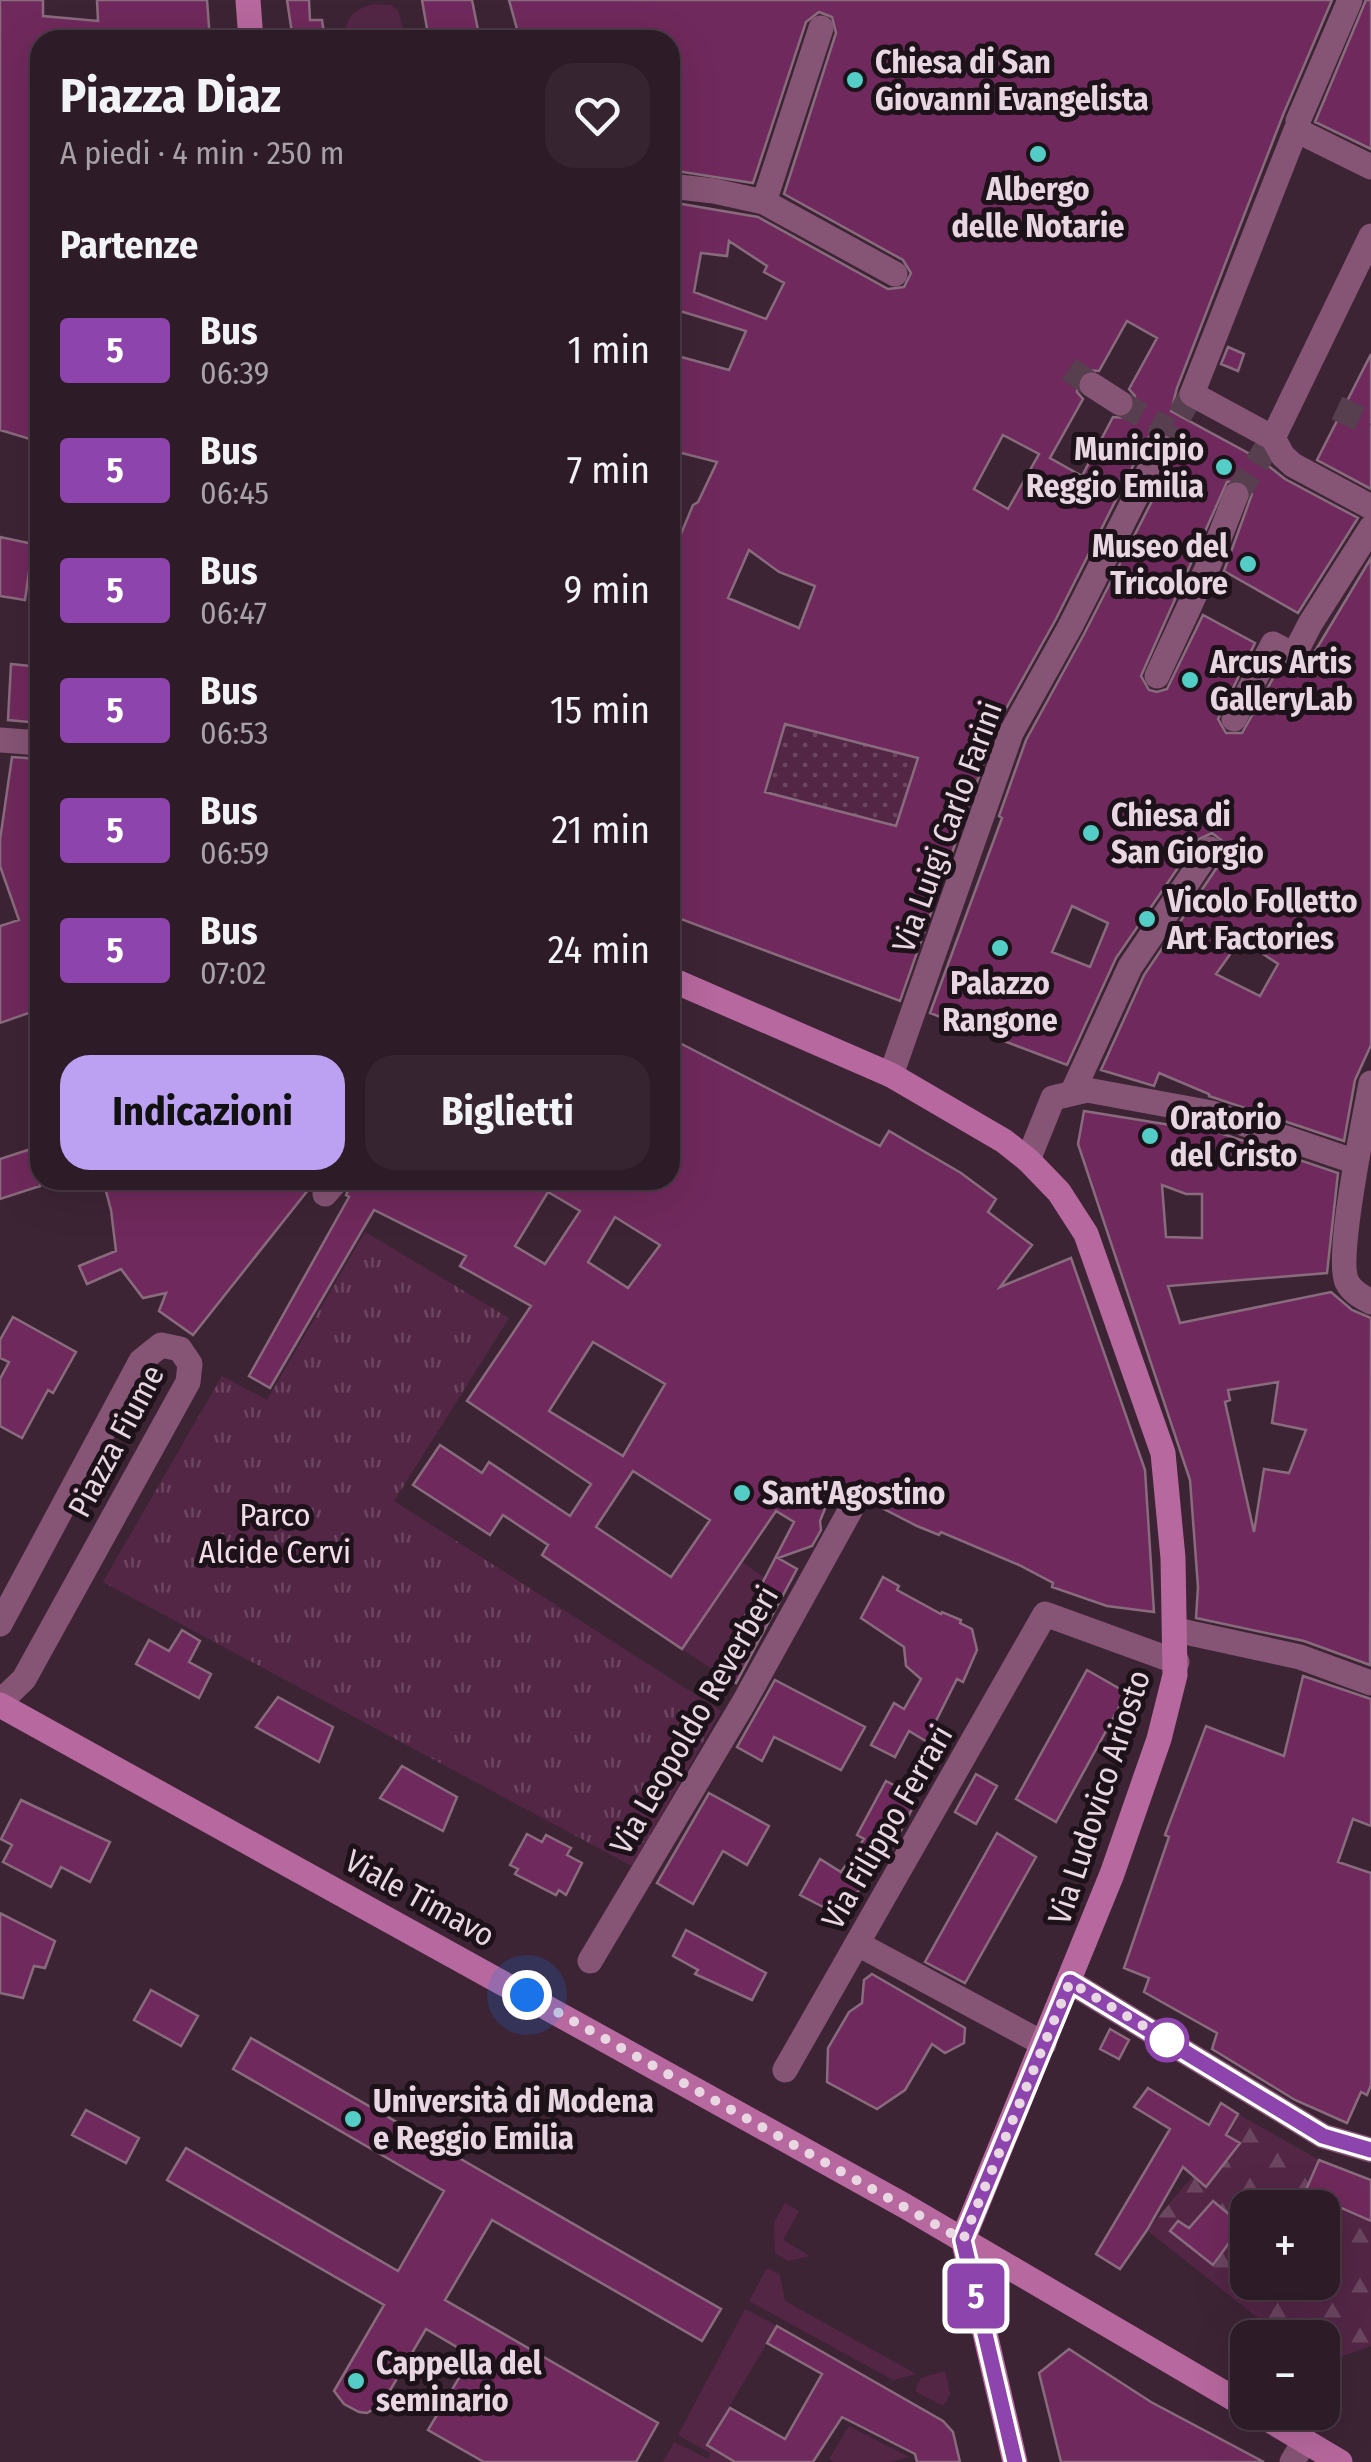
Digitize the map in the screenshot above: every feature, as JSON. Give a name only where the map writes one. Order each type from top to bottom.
[{"type":"main road","points":[[248,0],[250,30]]},
{"type":"main road","name":"Via Ludovico Ariosto","points":[[680,983],[891,1075],[1004,1141],[1028,1160],[1058,1192],[1086,1234],[1162,1453],[1168,1480],[1177,1662],[1158,1738],[1112,1874],[963,2240]]},
{"type":"main road","name":"Viale Timavo","points":[[0,1704],[963,2240],[1230,2396]]},
{"type":"main road","points":[[963,2240],[1015,2462]]},
{"type":"main road","points":[[1275,2430],[1298,2452],[1340,2462]]},
{"type":"street","points":[[1298,121],[1350,0]]},
{"type":"street","points":[[764,202],[821,28]]},
{"type":"street","points":[[1371,167],[1296,130],[1192,394],[1272,438],[1282,456],[1371,507]]},
{"type":"street","points":[[680,187],[764,202],[894,274]]},
{"type":"street","points":[[1272,438],[1371,236]]},
{"type":"street","points":[[1092,386],[1120,402]]},
{"type":"street","name":"Via Luigi Carlo Farini","points":[[891,1075],[1010,733],[1070,626],[1161,447]]},
{"type":"street","points":[[1156,676],[1236,496]]},
{"type":"street","points":[[1234,718],[1274,644],[1294,655],[1371,528]]},
{"type":"street","points":[[0,740],[30,742]]},
{"type":"street","points":[[1073,1091],[1130,967],[1210,849]]},
{"type":"street","points":[[1371,1083],[1356,1162],[1345,1258],[1346,1280],[1371,1302]]},
{"type":"street","points":[[1028,1160],[1054,1098],[1073,1091],[1095,1091],[1212,1113],[1356,1162]]},
{"type":"street","name":"Piazza Fiume","points":[[0,1624],[141,1361],[161,1345],[180,1348],[190,1364],[188,1382],[24,1679],[0,1704]]},
{"type":"street","name":"Via Leopoldo Reverberi","points":[[590,1961],[736,1716],[852,1509]]},
{"type":"street","name":"Via Filippo Ferrari","points":[[785,2070],[1045,1614],[1177,1662]]},
{"type":"street","points":[[1176,1630],[1300,1657],[1371,1683]]},
{"type":"street","points":[[858,1944],[1044,2044]]},
{"type":"street","points":[[1070,1982],[1323,2136],[1371,2150]]},
{"type":"green space","points":[[374,4],[391,5],[398,10],[403,30],[346,30],[351,16]]},
{"type":"green space","points":[[785,724],[918,758],[896,826],[765,791]]},
{"type":"green space","name":"Parco Alcide Cervi","points":[[365,1232],[509,1318],[394,1501],[721,1711],[632,1866],[103,1582],[222,1376],[267,1400]]},
{"type":"green space","points":[[741,1561],[765,1578],[716,1672],[682,1649]]},
{"type":"green space","points":[[1238,2114],[1319,2160],[1307,2190],[1230,2190],[1230,2296],[1147,2230],[1193,2176],[1206,2187]]},
{"type":"green space","points":[[785,2203],[799,2211],[783,2240],[810,2256],[788,2261],[775,2253],[774,2223]]},
{"type":"green space","points":[[1340,2208],[1371,2221],[1371,2346],[1340,2357],[1340,2320],[1261,2320],[1235,2300],[1340,2300]]},
{"type":"green space","points":[[767,2268],[780,2275],[785,2301],[916,2374],[893,2380],[749,2301]]},
{"type":"green space","points":[[745,2309],[777,2326],[707,2444],[735,2462],[663,2462],[674,2442],[708,2459],[710,2453],[678,2435]]},
{"type":"green space","points":[[945,2371],[950,2394],[943,2406],[915,2391],[921,2378]]},
{"type":"green space","points":[[849,2426],[909,2457],[890,2462],[834,2462],[829,2459]]},
{"type":"building","points":[[0,0],[43,0],[43,16],[98,21],[97,0],[207,0],[209,30],[30,30],[30,439],[0,430]]},
{"type":"building","points":[[287,0],[309,0],[310,20],[322,20],[324,30],[292,30]]},
{"type":"building","points":[[422,0],[472,0],[478,30],[427,30]]},
{"type":"building","points":[[509,0],[1332,0],[1283,115],[1171,411],[1358,518],[1298,613],[1224,571],[1252,494],[1243,480],[1227,482],[1141,676],[1149,690],[1167,689],[1203,615],[1255,643],[1218,719],[1226,733],[1242,733],[1280,666],[1296,671],[1308,663],[1371,558],[1371,1045],[1355,1080],[1344,1141],[1209,1096],[1159,1073],[1154,1086],[1101,1070],[1144,975],[1224,857],[1225,843],[1212,833],[1197,840],[1116,958],[1067,1065],[930,1013],[1002,818],[999,816],[1026,740],[1176,454],[1175,439],[1167,432],[1153,433],[1146,440],[1056,619],[997,725],[900,1001],[680,919],[680,536],[717,462],[680,453],[680,357],[729,370],[746,331],[680,311],[680,204],[758,217],[888,289],[904,287],[911,273],[903,260],[784,194],[836,33],[832,17],[819,12],[806,22],[753,183],[680,172],[680,30],[517,30]],"holes":[[[729,241],[767,266],[764,272],[784,283],[766,319],[694,292],[701,253],[727,256]],[[1127,321],[1157,338],[1129,389],[1135,396],[1134,411],[1127,418],[1113,417],[1082,476],[1050,458],[1083,399],[1077,392],[1078,377],[1085,370],[1099,371]],[[1003,435],[1039,454],[1008,509],[974,489]],[[749,550],[779,572],[815,586],[799,628],[728,598]],[[785,724],[918,758],[896,826],[765,792]],[[1072,906],[1108,923],[1090,967],[1052,952]],[[1241,939],[1278,964],[1260,996],[1216,974]]]},
{"type":"building","points":[[1366,0],[1371,0],[1371,149],[1315,122]]},
{"type":"building","points":[[1228,347],[1244,354],[1238,371],[1221,364]]},
{"type":"building","points":[[1371,354],[1371,489],[1317,460]]},
{"type":"building","points":[[0,537],[30,543],[25,600],[0,596]]},
{"type":"building","points":[[11,664],[30,666],[30,722],[8,720]]},
{"type":"building","points":[[12,757],[30,758],[30,1012],[0,1023],[0,926],[19,920],[0,866]]},
{"type":"building","points":[[680,1043],[880,1146],[889,1131],[961,1173],[996,1199],[988,1212],[1032,1245],[1000,1287],[1071,1258],[1145,1470],[1154,1612],[1107,1606],[1052,1587],[1053,1583],[1019,1565],[917,1526],[835,1484],[812,1546],[778,1558],[797,1569],[736,1683],[716,1672],[794,1522],[776,1511],[682,1649],[542,1555],[548,1545],[503,1515],[490,1535],[413,1485],[440,1445],[482,1473],[489,1462],[570,1516],[591,1484],[467,1401],[531,1306],[460,1266],[466,1256],[374,1210],[270,1388],[249,1376],[349,1197],[348,1190],[680,1190]],"holes":[[[548,1192],[580,1211],[545,1264],[515,1246]],[[615,1217],[660,1245],[628,1288],[588,1262]],[[593,1342],[665,1384],[623,1456],[549,1411]],[[633,1471],[710,1520],[671,1577],[596,1527]]]},
{"type":"building","points":[[1084,1111],[1220,1133],[1338,1173],[1327,1273],[1168,1286],[1180,1323],[1331,1292],[1352,1310],[1371,1318],[1370,1665],[1304,1641],[1196,1618],[1198,1587],[1190,1480],[1078,1144]],"holes":[[[1162,1185],[1186,1194],[1202,1194],[1202,1238],[1166,1237]],[[1278,1382],[1272,1423],[1306,1430],[1289,1473],[1264,1469],[1254,1532],[1225,1402],[1230,1400],[1228,1390]]]},
{"type":"building","points":[[30,1149],[30,1189],[0,1199],[0,1159]]},
{"type":"building","points":[[106,1190],[308,1190],[193,1335],[159,1311],[166,1293],[143,1298],[121,1269],[87,1284],[79,1266],[116,1251]]},
{"type":"building","points":[[13,1317],[76,1352],[53,1393],[48,1390],[22,1438],[0,1426],[0,1379],[9,1362],[0,1358],[0,1340]]},
{"type":"building","points":[[883,1577],[899,1586],[897,1590],[941,1614],[961,1620],[972,1629],[977,1650],[963,1682],[957,1679],[929,1743],[909,1731],[895,1757],[871,1745],[894,1703],[904,1709],[921,1679],[906,1666],[904,1647],[861,1618]]},
{"type":"building","points":[[182,1630],[200,1641],[189,1662],[211,1674],[199,1698],[136,1664],[149,1640],[169,1651]]},
{"type":"building","points":[[1087,1670],[1127,1693],[1056,1822],[1016,1799]]},
{"type":"building","points":[[1303,1676],[1371,1699],[1371,1826],[1353,1819],[1338,1862],[1371,1873],[1371,2085],[1367,2095],[1361,2092],[1347,2123],[1295,2100],[1212,2049],[1217,2033],[1144,1992],[1149,1978],[1124,1968],[1169,1837],[1165,1835],[1206,1726],[1284,1756]]},
{"type":"building","points":[[775,1680],[865,1727],[841,1770],[774,1737],[762,1761],[737,1747]]},
{"type":"building","points":[[278,1697],[333,1727],[319,1762],[256,1727]]},
{"type":"building","points":[[402,1766],[457,1797],[443,1831],[380,1798]]},
{"type":"building","points":[[976,1774],[997,1786],[976,1824],[955,1812]]},
{"type":"building","points":[[886,1781],[907,1792],[904,1797],[915,1803],[890,1852],[884,1849],[848,1908],[834,1900],[827,1909],[800,1895],[820,1859],[841,1872],[864,1839],[857,1835]]},
{"type":"building","points":[[709,1793],[769,1826],[747,1865],[723,1851],[693,1904],[657,1883]]},
{"type":"building","points":[[21,1800],[110,1842],[90,1882],[61,1867],[51,1887],[3,1862],[12,1845],[1,1839]]},
{"type":"building","points":[[997,1833],[1036,1857],[965,1983],[925,1962]]},
{"type":"building","points":[[527,1834],[542,1842],[546,1835],[571,1848],[567,1855],[582,1863],[566,1895],[559,1890],[556,1895],[515,1874],[518,1869],[510,1865]]},
{"type":"building","points":[[0,1913],[55,1941],[45,1968],[34,1966],[23,1998],[0,1993]]},
{"type":"building","points":[[686,1930],[766,1973],[752,2000],[695,1974],[698,1970],[673,1956]]},
{"type":"building","points":[[872,1974],[965,2028],[964,2043],[945,2053],[932,2044],[905,2090],[877,2109],[827,2082],[828,2048],[849,2012],[862,2003],[864,1980]]},
{"type":"building","points":[[151,1990],[198,2016],[181,2046],[134,2020]]},
{"type":"building","points":[[1110,2029],[1129,2040],[1119,2059],[1100,2049]]},
{"type":"building","points":[[251,2038],[721,2309],[702,2341],[492,2220],[445,2300],[658,2423],[636,2462],[484,2462],[428,2430],[472,2356],[426,2329],[382,2404],[367,2413],[344,2404],[334,2391],[384,2305],[167,2180],[186,2148],[398,2271],[444,2191],[233,2069]]},
{"type":"building","points":[[1148,2088],[1209,2125],[1221,2103],[1238,2114],[1226,2135],[1240,2143],[1206,2187],[1183,2167],[1120,2269],[1096,2254],[1170,2129],[1134,2107]]},
{"type":"building","points":[[86,2110],[139,2138],[126,2163],[72,2135]]},
{"type":"building","points":[[1319,2160],[1371,2180],[1371,2221],[1340,2207],[1340,2190],[1306,2190]]},
{"type":"building","points":[[1213,2201],[1230,2215],[1230,2242],[1213,2265],[1170,2231],[1178,2221],[1189,2228]]},
{"type":"building","points":[[777,2326],[943,2421],[953,2432],[960,2462],[917,2462],[915,2454],[842,2417],[813,2462],[735,2462],[707,2445],[730,2408],[785,2439],[822,2374],[767,2343]]},
{"type":"building","points":[[1069,2349],[1151,2402],[1264,2462],[1061,2462],[1039,2373]]},
{"type":"tunnel","points":[[1069,369],[1092,385]]},
{"type":"tunnel","points":[[1161,447],[1192,394]]},
{"type":"tunnel","points":[[1120,403],[1170,431]]},
{"type":"tunnel","points":[[1337,408],[1371,424]]},
{"type":"tunnel","points":[[1236,495],[1273,438]]},
{"type":"bus line","name":"5","points":[[1015,2462],[963,2240],[1070,1982],[1323,2136],[1371,2150]]},
{"type":"place","name":"Chiesa di San Giovanni Evangelista","points":[[855,80]]},
{"type":"place","name":"Albergo delle Notarie","points":[[1038,154]]},
{"type":"place","name":"Municipio Reggio Emilia","points":[[1224,467]]},
{"type":"place","name":"Museo del Tricolore","points":[[1248,564]]},
{"type":"place","name":"Arcus Artis GalleryLab","points":[[1190,680]]},
{"type":"place","name":"Chiesa di San Giorgio","points":[[1091,833]]},
{"type":"place","name":"Vicolo Folletto Art Factories","points":[[1147,919]]},
{"type":"place","name":"Palazzo Rangone","points":[[1000,948]]},
{"type":"place","name":"Oratorio del Cristo","points":[[1150,1136]]},
{"type":"place","name":"Sant'Agostino","points":[[742,1493]]},
{"type":"place","name":"Università di Modena e Reggio Emilia","points":[[353,2119]]},
{"type":"place","name":"Cappella del seminario","points":[[356,2381]]},
{"type":"route","points":[[527,1995],[963,2240],[1070,1982],[1167,2040]]}]
